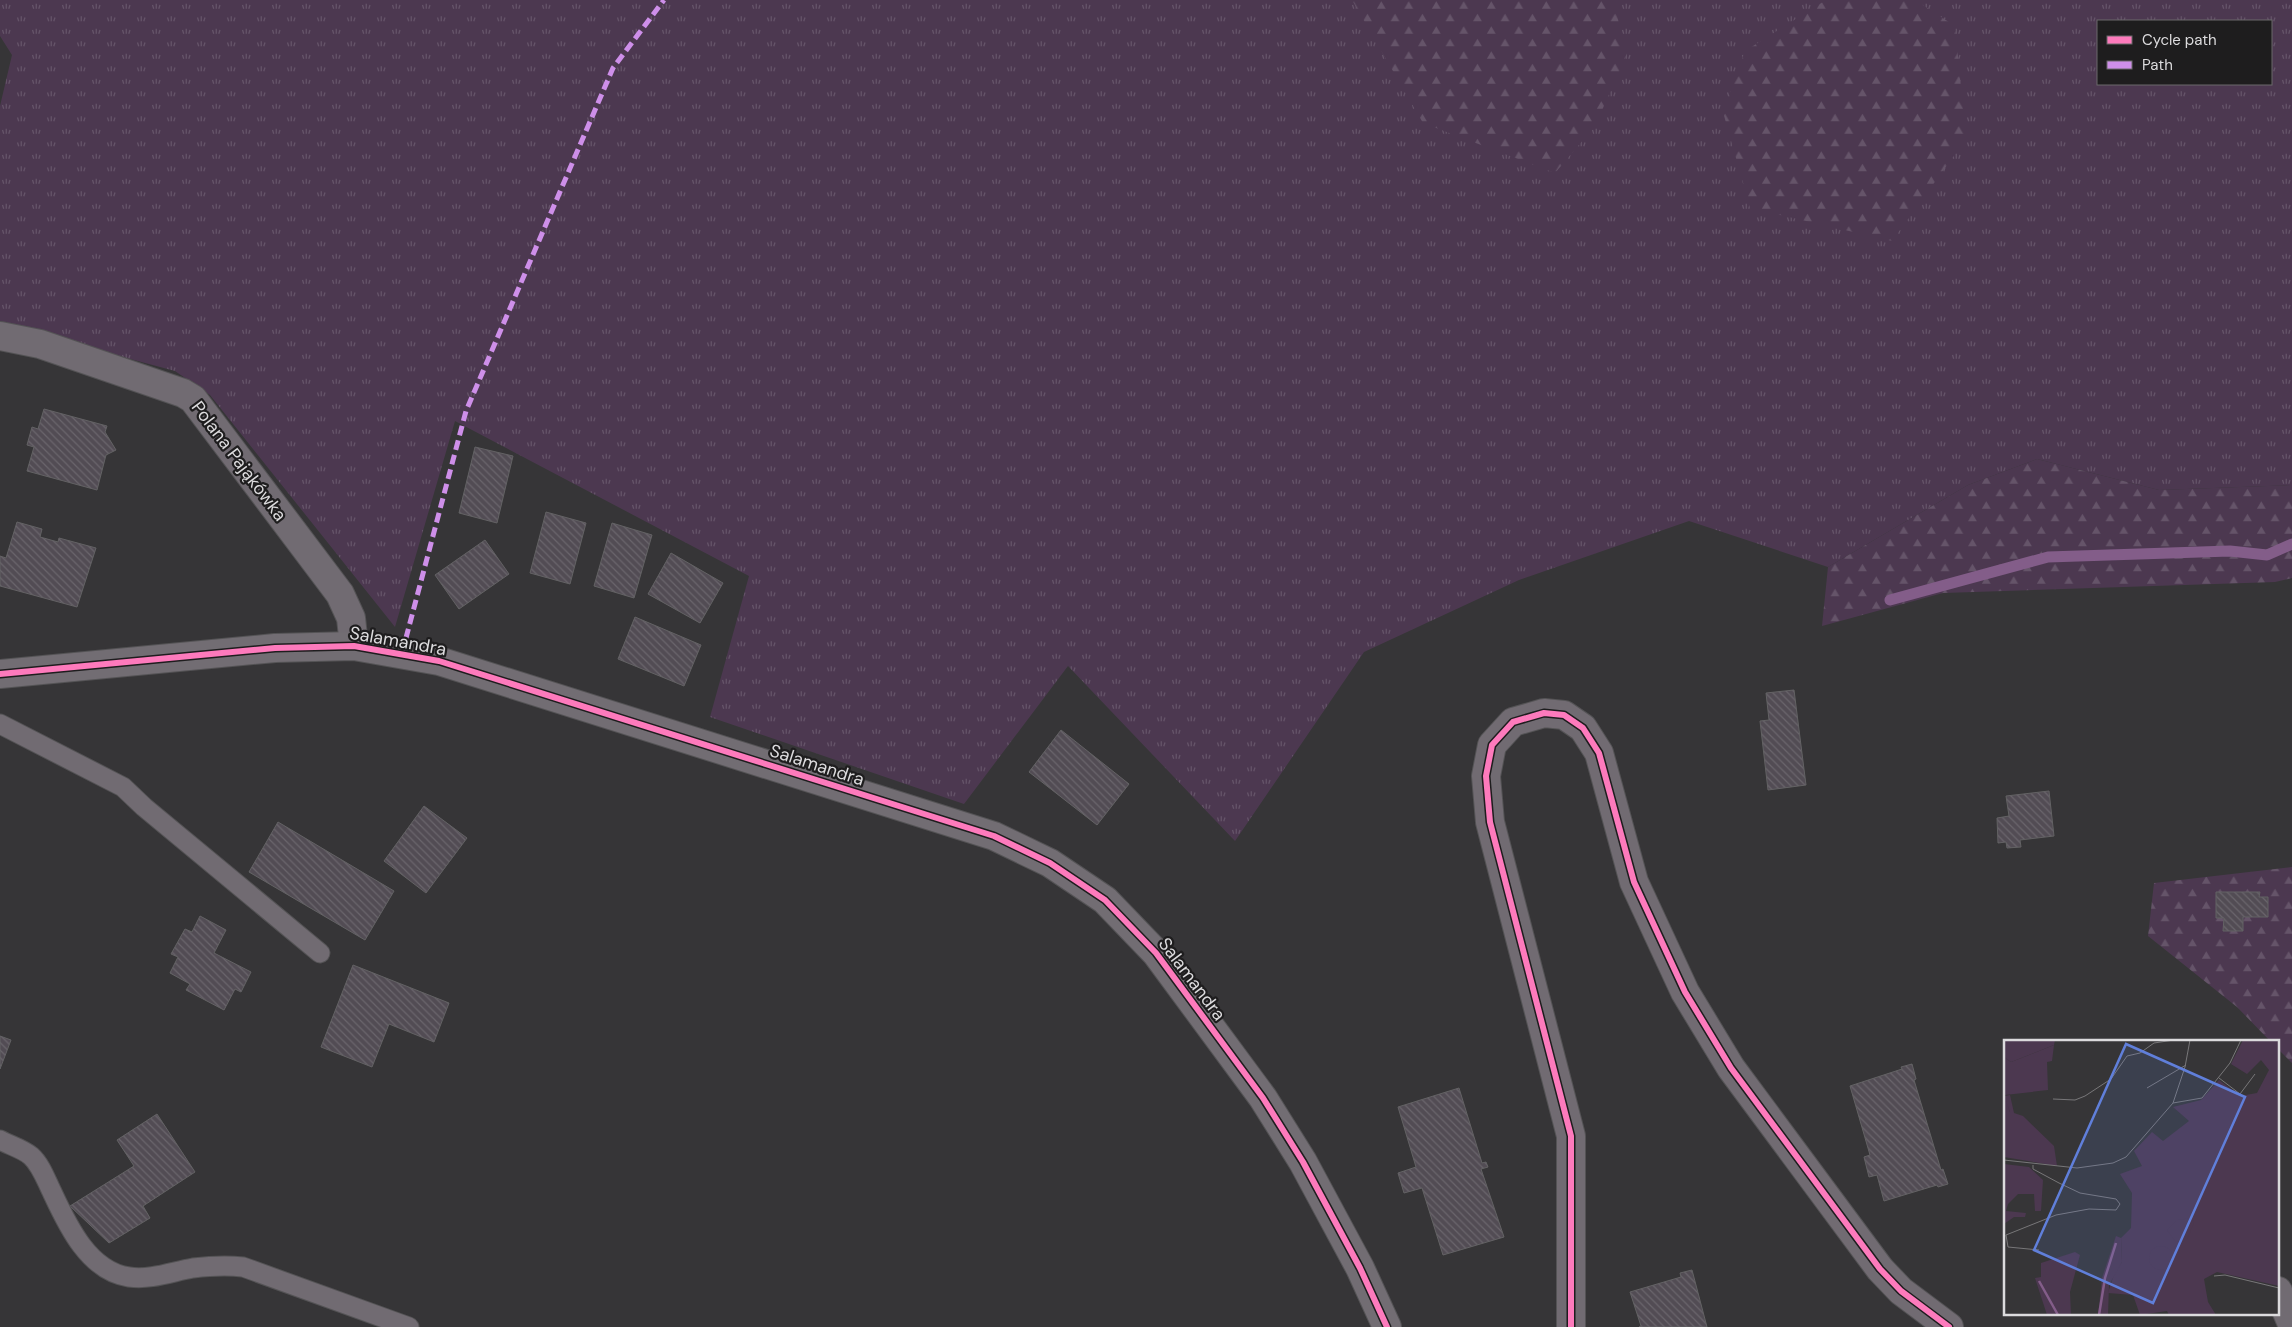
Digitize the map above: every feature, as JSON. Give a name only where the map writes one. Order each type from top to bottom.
[{"type":"street","name":"Polana Pająkówka","points":[[0,336],[40,344],[183,393],[193,399],[340,594],[351,618],[354,646]]},
{"type":"street","name":"Salamandra","points":[[0,674],[275,648],[354,646],[439,661],[994,836],[1050,863],[1105,900],[1156,953],[1263,1098],[1316,1186],[1360,1268],[1387,1327]]},
{"type":"street","points":[[1572,1327],[1571,1136],[1490,822],[1486,776],[1492,745],[1513,722],[1544,713],[1564,716],[1583,728],[1599,752],[1634,882],[1685,992],[1731,1068],[1880,1270],[1901,1290],[1949,1327]]},
{"type":"street","points":[[2280,1296],[2292,1324]]},
{"type":"lane","points":[[0,724],[123,787],[144,807],[320,953]]},
{"type":"lane","points":[[0,1140],[30,1155],[41,1168],[70,1230],[89,1254],[106,1267],[126,1276],[150,1278],[194,1268],[222,1265],[242,1266],[409,1327]]},
{"type":"green space","points":[[0,0],[2292,0],[2292,485],[2159,490],[2037,459],[1968,485],[1828,567],[1689,521],[1519,580],[1364,652],[1235,841],[1068,666],[964,804],[710,717],[749,576],[455,421],[395,627],[210,395],[175,371],[0,324],[0,106],[12,55],[0,36]]},
{"type":"green space","points":[[1352,0],[1613,0],[1627,54],[1595,126],[1555,173],[1423,123]]},
{"type":"green space","points":[[1826,0],[1915,0],[1955,26],[1966,139],[1892,241],[1750,208],[1723,112],[1745,51]]},
{"type":"green space","points":[[2037,459],[2159,490],[2292,485],[2292,578],[2275,582],[1943,593],[1822,626],[1828,567],[1968,485]]},
{"type":"green space","points":[[2292,867],[2292,1063],[2280,1051],[2280,1040],[2269,1040],[2237,1007],[2148,936],[2154,883]]},
{"type":"building","points":[[44,409],[107,426],[105,432],[116,450],[106,455],[97,490],[27,471],[34,447],[27,445],[32,427],[38,429]]},
{"type":"building","points":[[475,447],[513,456],[497,523],[459,513]]},
{"type":"building","points":[[546,512],[586,523],[570,584],[530,573]]},
{"type":"building","points":[[17,522],[42,529],[40,537],[58,542],[59,538],[96,548],[77,607],[0,586],[0,556],[6,558]]},
{"type":"building","points":[[612,523],[652,535],[634,598],[594,586]]},
{"type":"building","points":[[485,540],[509,574],[459,609],[435,575]]},
{"type":"building","points":[[671,553],[723,583],[700,623],[648,594]]},
{"type":"building","points":[[635,617],[701,645],[684,686],[618,659]]},
{"type":"building","points":[[1794,690],[1806,785],[1768,790],[1760,721],[1769,720],[1766,693]]},
{"type":"building","points":[[1061,730],[1129,784],[1097,825],[1029,772]]},
{"type":"building","points":[[2049,791],[2054,836],[2020,840],[2021,847],[2007,848],[2006,842],[1998,843],[1997,818],[2009,816],[2006,796]]},
{"type":"building","points":[[424,806],[467,838],[426,893],[384,861]]},
{"type":"building","points":[[278,822],[394,891],[365,940],[249,872]]},
{"type":"building","points":[[2216,892],[2260,892],[2259,897],[2268,897],[2268,917],[2243,917],[2243,931],[2223,931],[2224,918],[2216,918]]},
{"type":"building","points":[[200,916],[226,930],[214,953],[251,972],[241,992],[235,989],[224,1010],[186,990],[190,984],[170,973],[178,957],[171,954],[185,929],[192,932]]},
{"type":"building","points":[[353,965],[449,1003],[434,1042],[389,1024],[372,1067],[321,1047]]},
{"type":"building","points":[[0,1036],[11,1040],[0,1069]]},
{"type":"building","points":[[1912,1064],[1916,1079],[1914,1080],[1941,1170],[1943,1169],[1948,1184],[1938,1187],[1937,1185],[1884,1201],[1877,1175],[1869,1177],[1864,1157],[1870,1155],[1850,1086]]},
{"type":"building","points":[[1459,1088],[1482,1163],[1486,1162],[1488,1167],[1481,1169],[1504,1237],[1443,1255],[1422,1188],[1404,1193],[1398,1173],[1416,1167],[1398,1107]]},
{"type":"building","points":[[157,1114],[195,1172],[143,1206],[150,1218],[109,1243],[70,1206],[134,1166],[117,1140]]},
{"type":"building","points":[[1692,1270],[1707,1327],[1639,1327],[1641,1326],[1630,1292],[1681,1277],[1680,1273]]},
{"type":"waterway","points":[[1890,600],[2048,557],[2230,551],[2267,555],[2292,544]]},
{"type":"marked path","points":[[402,653],[466,411],[613,68],[664,0]]},
{"type":"cycle path","points":[[0,674],[275,648],[354,646],[439,661],[994,836],[1050,863],[1105,900],[1156,953],[1263,1098],[1303,1162],[1360,1268],[1387,1327]]},
{"type":"cycle path","points":[[1571,1327],[1571,1136],[1490,822],[1486,776],[1492,745],[1513,722],[1544,713],[1564,715],[1583,728],[1599,753],[1634,882],[1685,992],[1731,1068],[1880,1269],[1901,1291],[1949,1327]]}]
